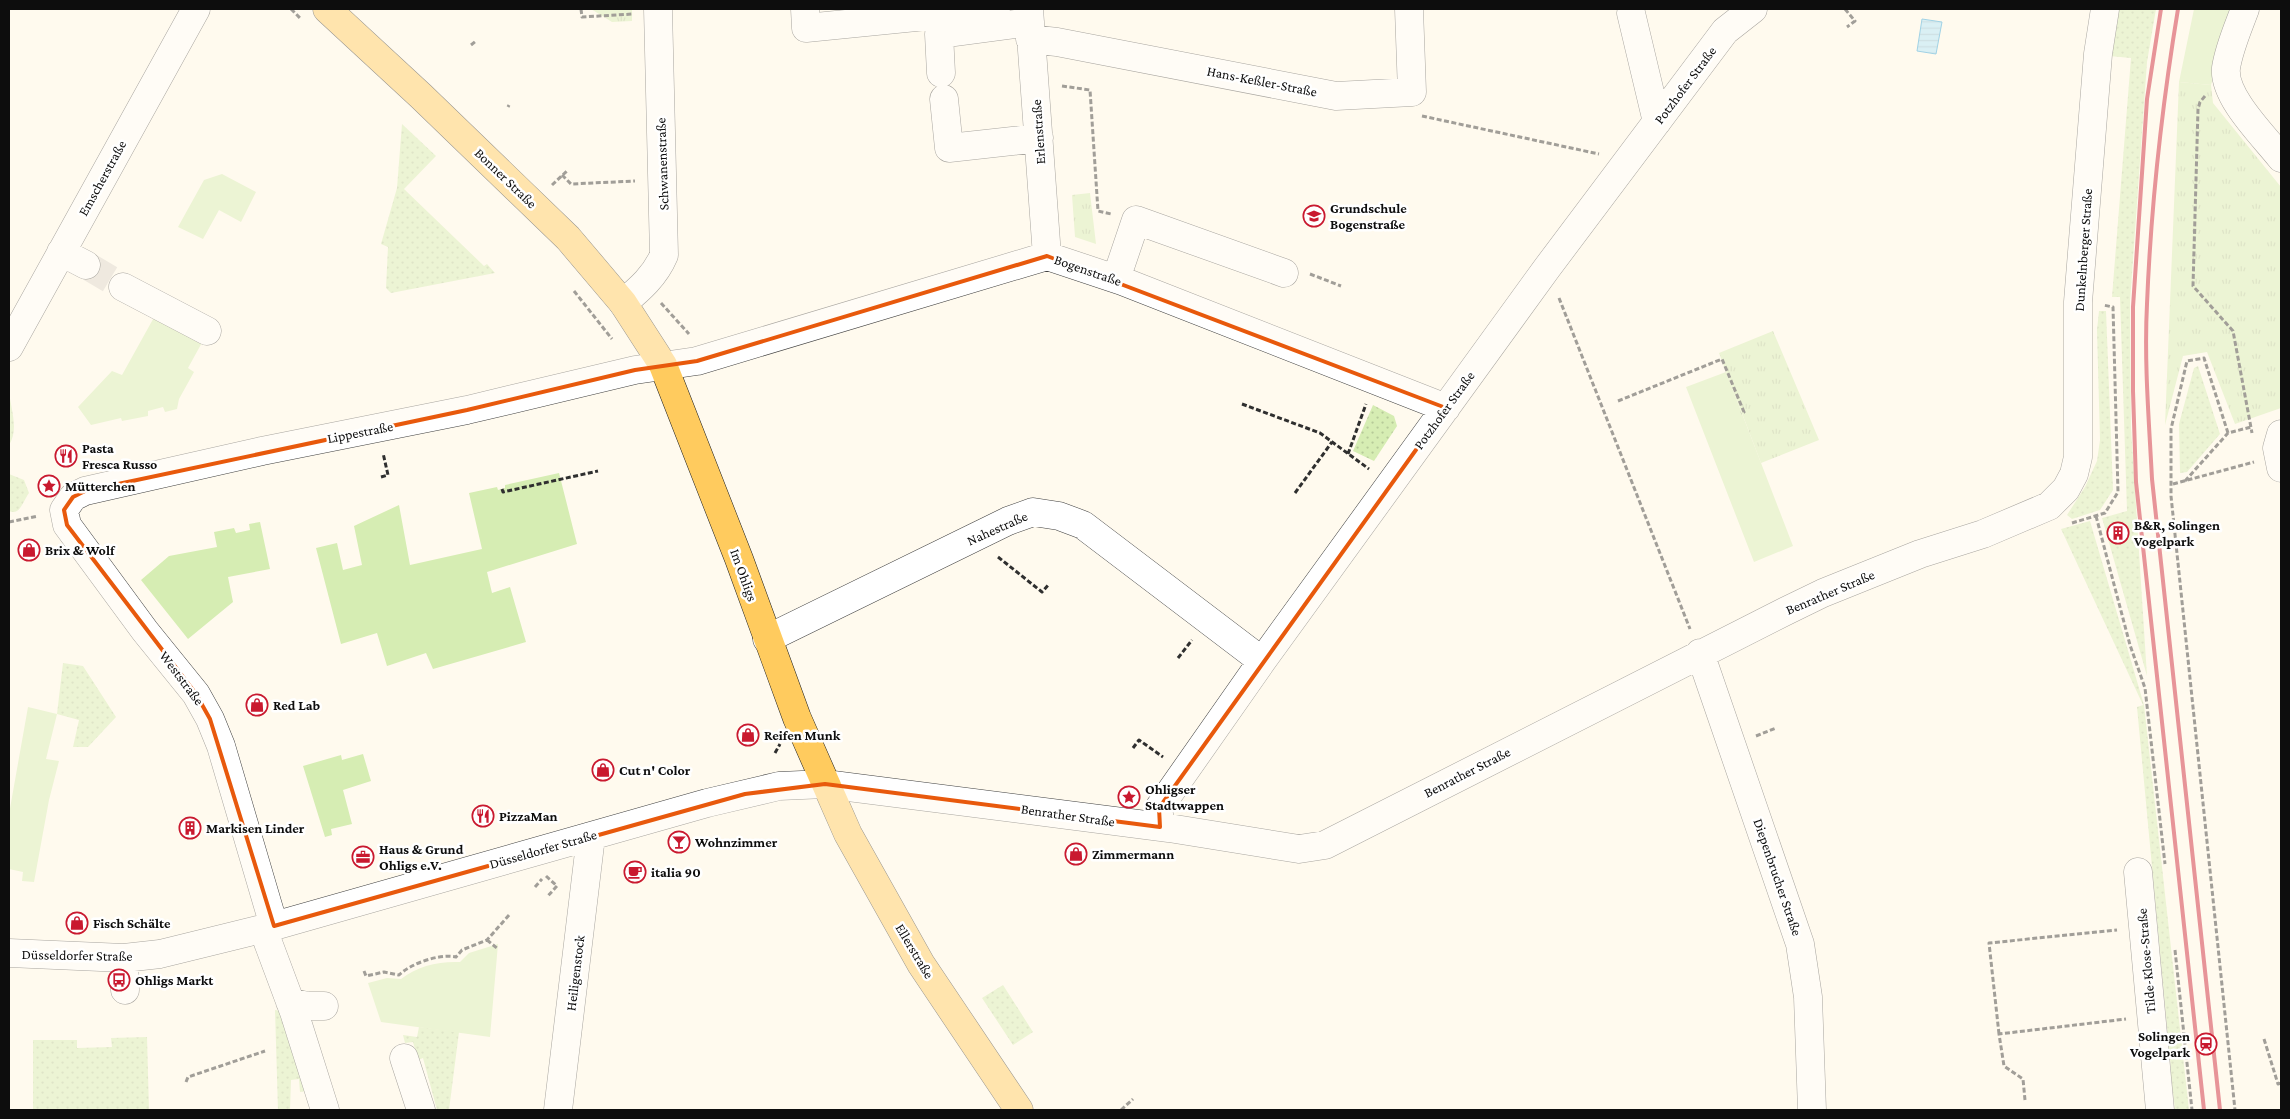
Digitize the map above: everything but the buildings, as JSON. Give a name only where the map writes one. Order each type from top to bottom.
[{"type":"main road","name":"Bonner Straße","points":[[327,9],[422,96],[568,238],[623,303],[663,365]]},
{"type":"main road","name":"Im Ohligs","points":[[663,365],[739,559],[797,718],[825,784]]},
{"type":"main road","name":"Ellerstraße","points":[[825,784],[848,834],[921,964],[1019,1110]]},
{"type":"street","name":"Emscherstraße","points":[[9,348],[196,9]]},
{"type":"street","name":"Schwanenstraße","points":[[623,303],[640,290],[653,276],[664,255],[658,9]]},
{"type":"street","points":[[805,9],[806,28],[996,9]]},
{"type":"street","points":[[1410,9],[1412,92]]},
{"type":"street","name":"Potzhofer Straße","points":[[1160,827],[1159,808],[1262,661],[1547,268],[1725,31],[1754,9]]},
{"type":"street","name":"Dunkelnberger Straße","points":[[2066,489],[2074,474],[2078,457],[2078,302],[2098,54],[2105,9]]},
{"type":"street","points":[[2245,9],[2230,53],[2226,69],[2226,82],[2232,95],[2281,158]]},
{"type":"street","points":[[1631,13],[1657,122]]},
{"type":"street","name":"Hans-Keßler-Straße","points":[[1039,138],[949,148],[939,34],[1030,24],[1057,42],[1336,96],[1412,92]]},
{"type":"street","name":"Erlenstraße","points":[[1030,24],[1047,256]]},
{"type":"street","points":[[1116,279],[1136,220],[1284,273]]},
{"type":"street","points":[[61,252],[86,265]]},
{"type":"street","name":"Bogenstraße","points":[[663,365],[697,361],[1047,256],[1116,279],[1446,408]]},
{"type":"street","points":[[124,288],[207,331]]},
{"type":"street","name":"Lippestraße","points":[[64,510],[73,497],[85,491],[262,451],[467,410],[663,365]]},
{"type":"street","name":"Benrather Straße","points":[[825,784],[1160,827],[1299,849],[1325,845],[1700,653],[1822,593],[1920,554],[1983,534],[2049,506],[2066,489]]},
{"type":"street","name":"Weststraße","points":[[64,510],[67,525],[145,631],[196,694],[210,719],[221,746],[268,928]]},
{"type":"street","name":"Nahestraße","points":[[767,639],[984,533],[1033,512],[1059,516],[1083,525],[1262,661]]},
{"type":"street","name":"Diepenbrucher Straße","points":[[1700,653],[1800,944],[1808,996],[1812,1110]]},
{"type":"street","name":"Düsseldorfer Straße","points":[[9,953],[124,958],[160,954],[268,928],[745,794],[779,786],[825,784]]},
{"type":"street","name":"Heiligenstock","points":[[558,1110],[592,836]]},
{"type":"street","name":"Tilde-Klose-Straße","points":[[2138,872],[2160,1110]]},
{"type":"street","points":[[268,928],[293,987],[325,1110]]},
{"type":"street","points":[[124,958],[125,990]]},
{"type":"street","points":[[293,987],[307,1006],[324,1006]]},
{"type":"street","points":[[404,1058],[421,1110]]},
{"type":"path","points":[[581,9],[582,17],[632,14],[658,9]]},
{"type":"path","points":[[1845,9],[1855,21],[1847,27]]},
{"type":"path","points":[[472,45],[476,41]]},
{"type":"path","points":[[1034,82],[1090,90],[1098,211],[1136,220]]},
{"type":"path","points":[[2184,482],[2228,433],[2251,427],[2233,331],[2192,286],[2198,109],[2204,97],[2226,82]]},
{"type":"path","points":[[1412,92],[1422,117],[1605,155],[1623,167]]},
{"type":"path","points":[[548,189],[568,170]]},
{"type":"path","points":[[562,175],[571,184],[662,180]]},
{"type":"path","points":[[1547,268],[1700,653]]},
{"type":"path","points":[[2078,302],[2113,307],[2118,492],[2104,513],[2096,516],[2130,645],[2145,688],[2148,705]]},
{"type":"path","points":[[2228,433],[2204,358],[2187,361],[2171,429],[2173,484],[2171,496],[2235,1110]]},
{"type":"path","points":[[1618,401],[1722,359],[1744,412],[1741,412]]},
{"type":"path","points":[[1348,454],[1375,380]]},
{"type":"path","points":[[1242,404],[1320,433],[1390,485]]},
{"type":"path","points":[[1295,493],[1332,442]]},
{"type":"path","points":[[381,477],[388,475],[382,448]]},
{"type":"path","points":[[2173,484],[2275,451]]},
{"type":"path","points":[[502,489],[503,492],[598,471]]},
{"type":"path","points":[[984,533],[991,552],[1042,592],[1049,584]]},
{"type":"path","points":[[1133,748],[1139,740],[1184,772]]},
{"type":"path","points":[[535,887],[545,875],[557,886],[546,897]]},
{"type":"path","points":[[364,971],[366,976],[384,972],[399,976],[405,969],[447,955],[456,957],[462,950],[487,940],[510,914]]},
{"type":"path","points":[[2025,1100],[2023,1079],[2004,1066],[1989,943],[2143,928]]},
{"type":"path","points":[[487,940],[498,949]]},
{"type":"path","points":[[1999,1034],[2151,1017]]},
{"type":"path","points":[[2264,1039],[2278,1084],[2281,1083]]},
{"type":"path","points":[[186,1082],[188,1077],[265,1051]]},
{"type":"path","points":[[1121,1110],[1133,1099]]},
{"type":"highlighted area","points":[[1047,256],[1446,408],[1159,808],[1160,827],[825,784],[745,794],[274,926],[210,719],[196,694],[67,525],[64,510],[73,497],[85,491],[467,410],[635,370],[697,361]]},
{"type":"green space","points":[[591,9],[632,9],[632,21],[612,22]]},
{"type":"green space","points":[[2116,9],[2156,9],[2147,62],[2130,302],[2131,428],[2147,676],[2102,518],[2127,511],[2120,297],[2112,297],[2131,58],[2109,56]]},
{"type":"green space","points":[[2194,9],[2236,9],[2211,85],[2179,82]]},
{"type":"green space","points":[[2179,82],[2211,85],[2213,103],[2281,187],[2281,408],[2235,424],[2207,352],[2183,356],[2165,425]]},
{"type":"green space","points":[[402,124],[436,156],[404,189],[484,266],[487,264],[495,273],[391,293],[386,288],[388,247],[381,244],[397,188]]},
{"type":"green space","points":[[222,174],[256,192],[241,222],[219,210],[203,239],[178,227],[204,180]]},
{"type":"green space","points":[[1090,193],[1096,244],[1075,237],[1072,195]]},
{"type":"green space","points":[[2099,311],[2106,311],[2113,490],[2100,510],[2072,519],[2067,515],[2085,487],[2097,461],[2100,440],[2097,330]]},
{"type":"green space","points":[[157,312],[204,339],[188,368],[194,372],[179,399],[177,409],[165,412],[163,407],[148,411],[148,416],[122,421],[121,418],[91,425],[78,407],[112,371],[122,375]]},
{"type":"green space","points":[[1773,331],[1819,440],[1761,463],[1719,353]]},
{"type":"green space","points":[[2198,366],[2220,434],[2187,472],[2180,473],[2179,424],[2194,368]]},
{"type":"green space","points":[[1726,372],[1793,546],[1754,562],[1686,387]]},
{"type":"green space","points":[[9,392],[14,426],[9,445]]},
{"type":"green space","points":[[1373,405],[1394,416],[1397,426],[1374,461],[1353,451]]},
{"type":"green space","points":[[559,473],[577,544],[487,572],[492,593],[510,587],[526,642],[433,669],[426,653],[387,666],[377,633],[341,644],[316,548],[337,543],[343,570],[362,565],[354,526],[399,505],[410,565],[482,549],[469,493],[497,487],[498,490],[505,488],[505,485]]},
{"type":"green space","points":[[9,474],[24,480],[29,493],[19,510],[13,512],[9,511]]},
{"type":"green space","points":[[2090,521],[2144,705],[2189,1110],[2175,1110],[2173,1093],[2166,1093],[2164,1070],[2171,1069],[2137,707],[2143,705],[2061,529]]},
{"type":"green space","points":[[260,522],[270,569],[228,577],[233,602],[188,639],[141,580],[169,556],[217,547],[214,532],[234,528],[236,533],[250,530],[249,524]]},
{"type":"green space","points":[[63,663],[83,666],[116,717],[88,747],[73,747],[79,720],[57,714]]},
{"type":"green space","points":[[28,707],[57,714],[46,759],[59,761],[49,800],[34,882],[22,881],[23,872],[9,869],[9,814]]},
{"type":"green space","points":[[363,754],[371,781],[343,790],[352,824],[331,829],[332,835],[325,837],[303,766],[341,755],[342,760]]},
{"type":"green space","points":[[498,944],[490,1037],[381,1022],[368,983],[387,978],[401,979],[407,974],[429,965],[444,962],[460,962],[469,953]]},
{"type":"green space","points":[[1003,985],[1033,1032],[1013,1045],[982,998]]},
{"type":"green space","points":[[275,1010],[282,1011],[307,1091],[300,1092],[299,1079],[291,1080],[290,1110],[278,1110]]},
{"type":"green space","points":[[419,1027],[459,1032],[449,1110],[437,1110],[423,1058],[418,1060],[413,1042],[405,1043],[403,1035],[417,1037]]},
{"type":"green space","points":[[147,1037],[149,1110],[33,1110],[33,1040],[77,1040],[77,1048],[112,1047],[111,1038]]},
{"type":"water","points":[[1922,19],[1942,22],[1936,54],[1917,51]]},
{"type":"tunnel","points":[[86,265],[123,287]]},
{"type":"railway","points":[[2161,9],[2147,99],[2133,307],[2136,482],[2204,1110]]},
{"type":"railway","points":[[2178,9],[2162,119],[2151,230],[2146,326],[2147,392],[2152,479],[2220,1110]]},
{"type":"place","name":"Grundschule Bogenstraße","points":[[1314,216]]},
{"type":"place","name":"Pasta Fresca Russo","points":[[66,456]]},
{"type":"place","name":"Mütterchen","points":[[49,486]]},
{"type":"place","name":"B&R, Solingen Vogelpark","points":[[2118,533]]},
{"type":"place","name":"Brix & Wolf","points":[[29,550]]},
{"type":"place","name":"Red Lab","points":[[257,705]]},
{"type":"place","name":"Reifen Munk","points":[[748,735]]},
{"type":"place","name":"Cut n' Color","points":[[603,770]]},
{"type":"place","name":"Ohligser Stadtwappen","points":[[1129,797]]},
{"type":"place","name":"PizzaMan","points":[[483,816]]},
{"type":"place","name":"Markisen Linder","points":[[190,828]]},
{"type":"place","name":"Wohnzimmer","points":[[679,842]]},
{"type":"place","name":"Zimmermann","points":[[1076,854]]},
{"type":"place","name":"Haus & Grund Ohligs e.V.","points":[[363,857]]},
{"type":"place","name":"italia 90","points":[[635,872]]},
{"type":"place","name":"Fisch Schälte","points":[[77,923]]},
{"type":"place","name":"Ohligs Markt","points":[[119,980]]},
{"type":"place","name":"Solingen Vogelpark","points":[[2206,1044]]}]
